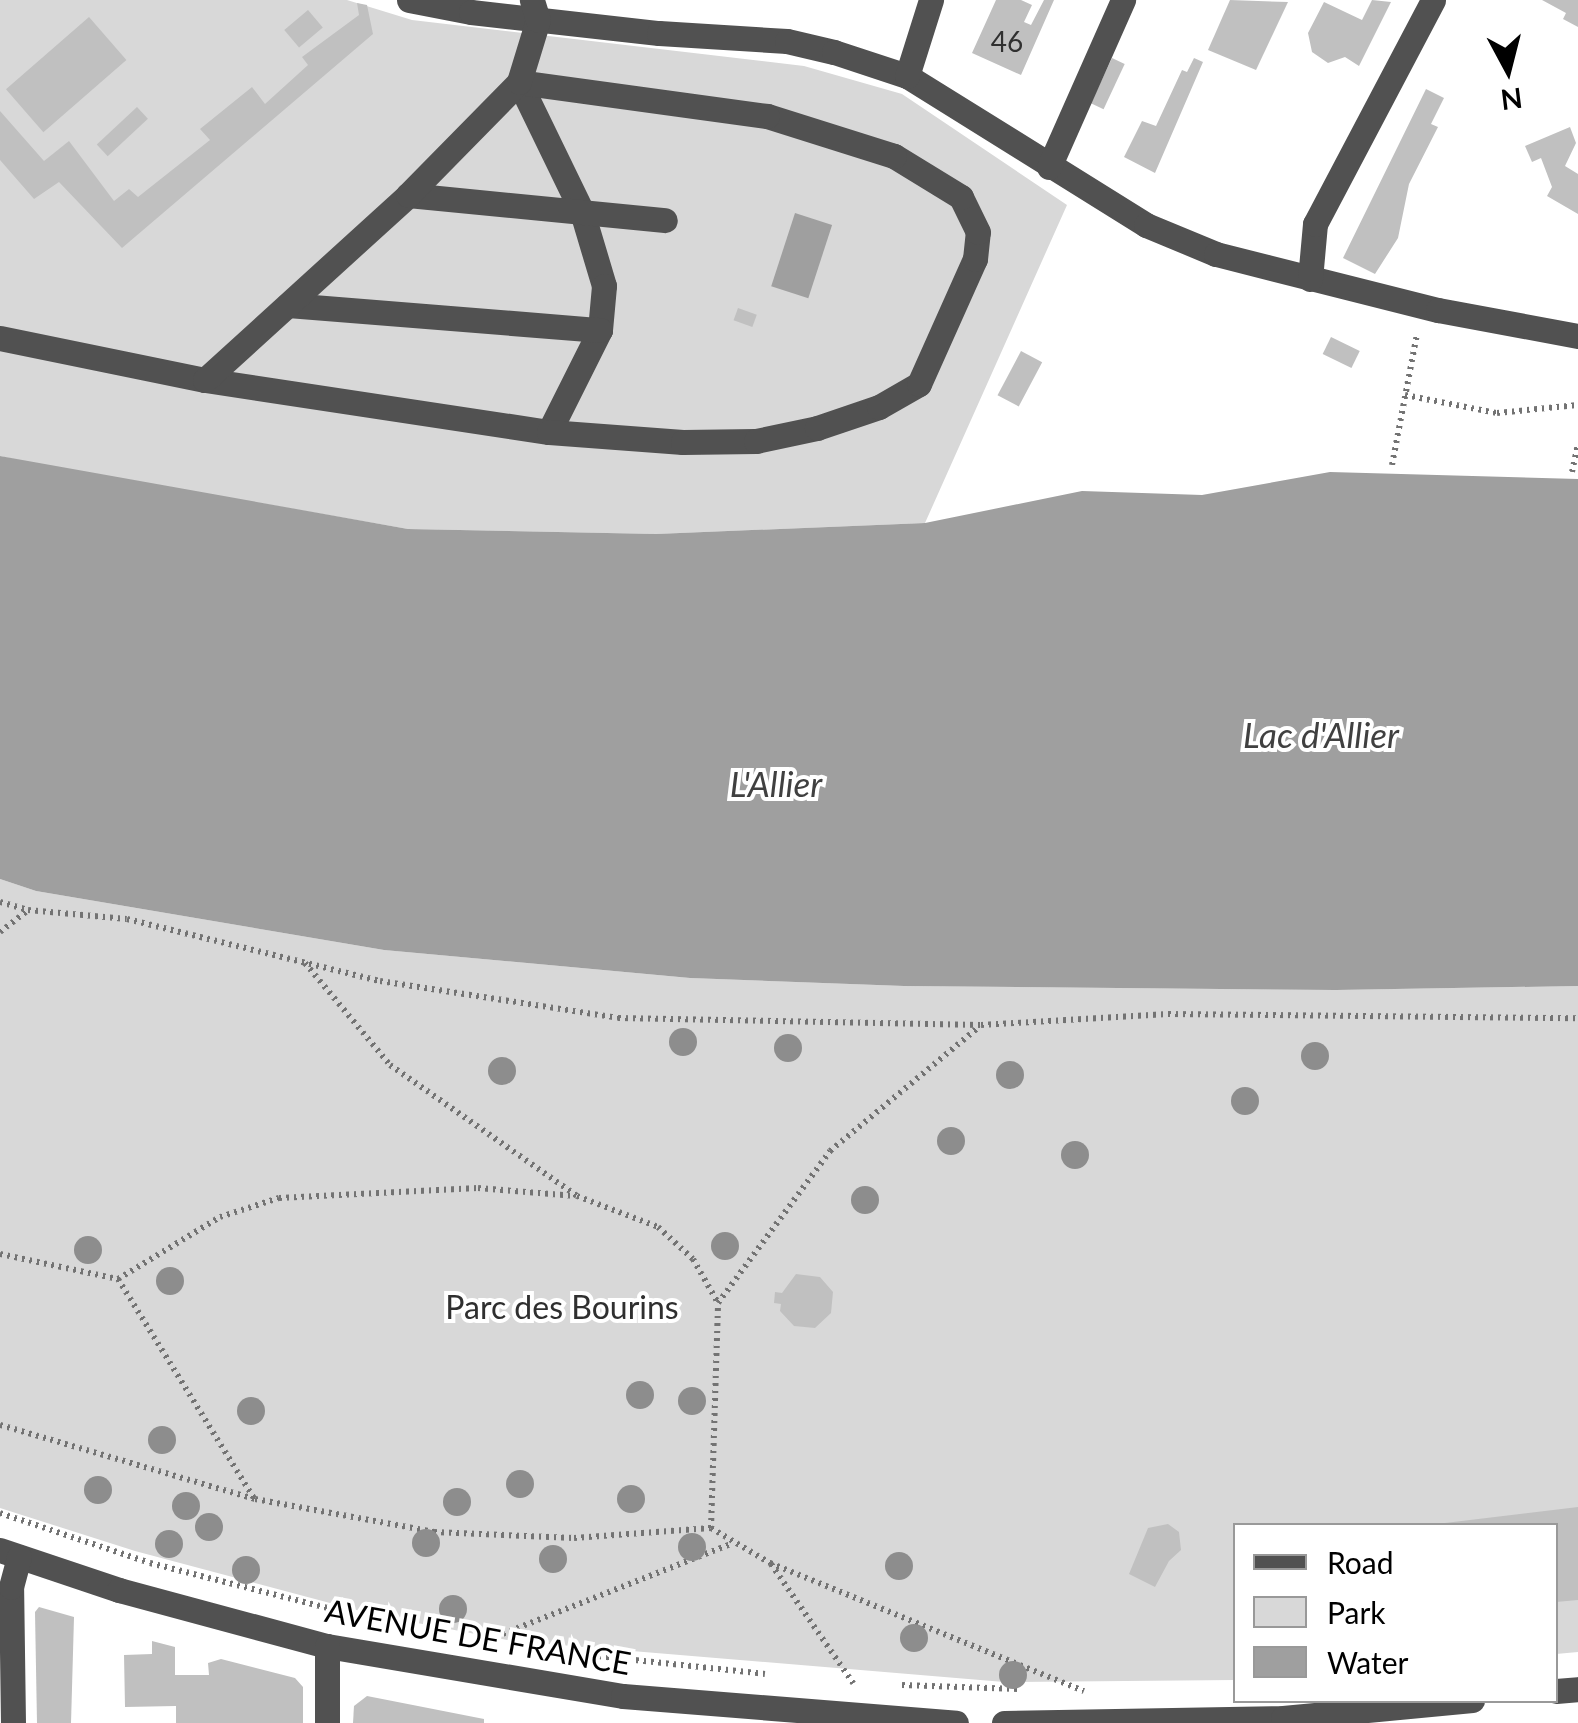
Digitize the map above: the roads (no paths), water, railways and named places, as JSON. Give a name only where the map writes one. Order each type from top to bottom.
[{"type":"street","points":[[409,0],[535,10],[591,26],[787,41],[907,76],[1146,225],[1216,254],[1310,280],[1578,336]]},
{"type":"street","points":[[591,26],[598,0]]},
{"type":"street","points":[[907,76],[932,0]]},
{"type":"street","points":[[1049,166],[1122,0]]},
{"type":"street","points":[[1310,280],[1315,224],[1434,0]]},
{"type":"street","points":[[205,380],[408,195],[519,82],[535,10]]},
{"type":"street","points":[[519,82],[582,212],[604,286],[600,330],[549,432]]},
{"type":"street","points":[[0,338],[205,380],[549,432],[683,442],[756,441],[817,428],[879,407],[919,384],[976,259],[978,232],[961,197],[894,156],[767,116],[519,82]]},
{"type":"street","points":[[408,195],[664,220]]},
{"type":"street","points":[[288,304],[600,330]]},
{"type":"street","points":[[9,1554],[12,1723]]},
{"type":"street","name":"AVENUE DE FRANCE","points":[[9,1554],[118,1590],[327,1646],[648,1711],[956,1723]]},
{"type":"street","points":[[327,1646],[327,1723]]},
{"type":"street","points":[[1004,1723],[1283,1720],[1444,1703]]},
{"type":"water","points":[[795,213],[832,225],[808,298],[771,286]]},
{"type":"water","name":"Lac d'Allier","points":[[0,456],[408,529],[656,534],[925,523],[1082,491],[1202,495],[1330,472],[1578,479],[1578,986],[1336,990],[904,986],[690,978],[384,950],[36,891],[0,879]]},
{"type":"water label","name":"L'Allier","points":[[776,783]]},
{"type":"park label","name":"Parc des Bourins","points":[[562,1307]]}]
